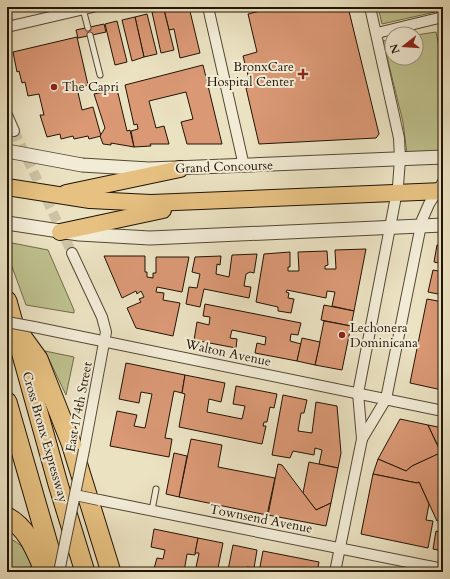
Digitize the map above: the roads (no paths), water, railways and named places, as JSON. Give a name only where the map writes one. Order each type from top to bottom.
[{"type":"highway","name":"Cross Bronx Expressway","points":[[7,301],[10,324],[85,572]]},
{"type":"highway","points":[[10,324],[38,360],[76,459],[111,572]]},
{"type":"highway","name":"Cross Bronx Expressway","points":[[7,402],[58,572]]},
{"type":"highway","points":[[7,517],[15,522],[25,532],[45,572]]},
{"type":"main road","points":[[55,196],[180,169]]},
{"type":"main road","points":[[7,187],[55,196],[127,203],[200,202],[396,193],[441,188]]},
{"type":"main road","points":[[60,232],[200,202]]},
{"type":"street","points":[[7,27],[93,7]]},
{"type":"street","points":[[208,7],[244,166]]},
{"type":"street","points":[[335,572],[362,439],[358,393],[390,228],[400,159],[398,132],[370,7]]},
{"type":"street","points":[[377,33],[443,17],[441,7]]},
{"type":"street","points":[[7,115],[14,131]]},
{"type":"street","name":"Grand Concourse","points":[[7,151],[100,167],[180,169],[443,157]]},
{"type":"street","points":[[362,439],[386,399],[421,226],[426,210],[441,188]]},
{"type":"street","points":[[7,223],[60,232],[168,238],[443,225]]},
{"type":"street","name":"East 174th Street","points":[[58,572],[84,450],[106,332],[104,322],[72,253]]},
{"type":"street","name":"Walton Avenue","points":[[10,324],[34,327],[443,411]]},
{"type":"street","name":"Townsend Avenue","points":[[74,495],[443,569]]},
{"type":"lane","points":[[83,10],[88,28]]},
{"type":"lane","points":[[90,35],[100,75]]},
{"type":"lane","points":[[152,510],[156,489]]},
{"type":"tunnel","points":[[14,131],[72,253]]},
{"type":"place","name":"BronxCare Hospital Center","points":[[303,74]]},
{"type":"place","name":"The Capri","points":[[54,87]]},
{"type":"place","name":"Lechonera Dominicana","points":[[342,335]]}]
